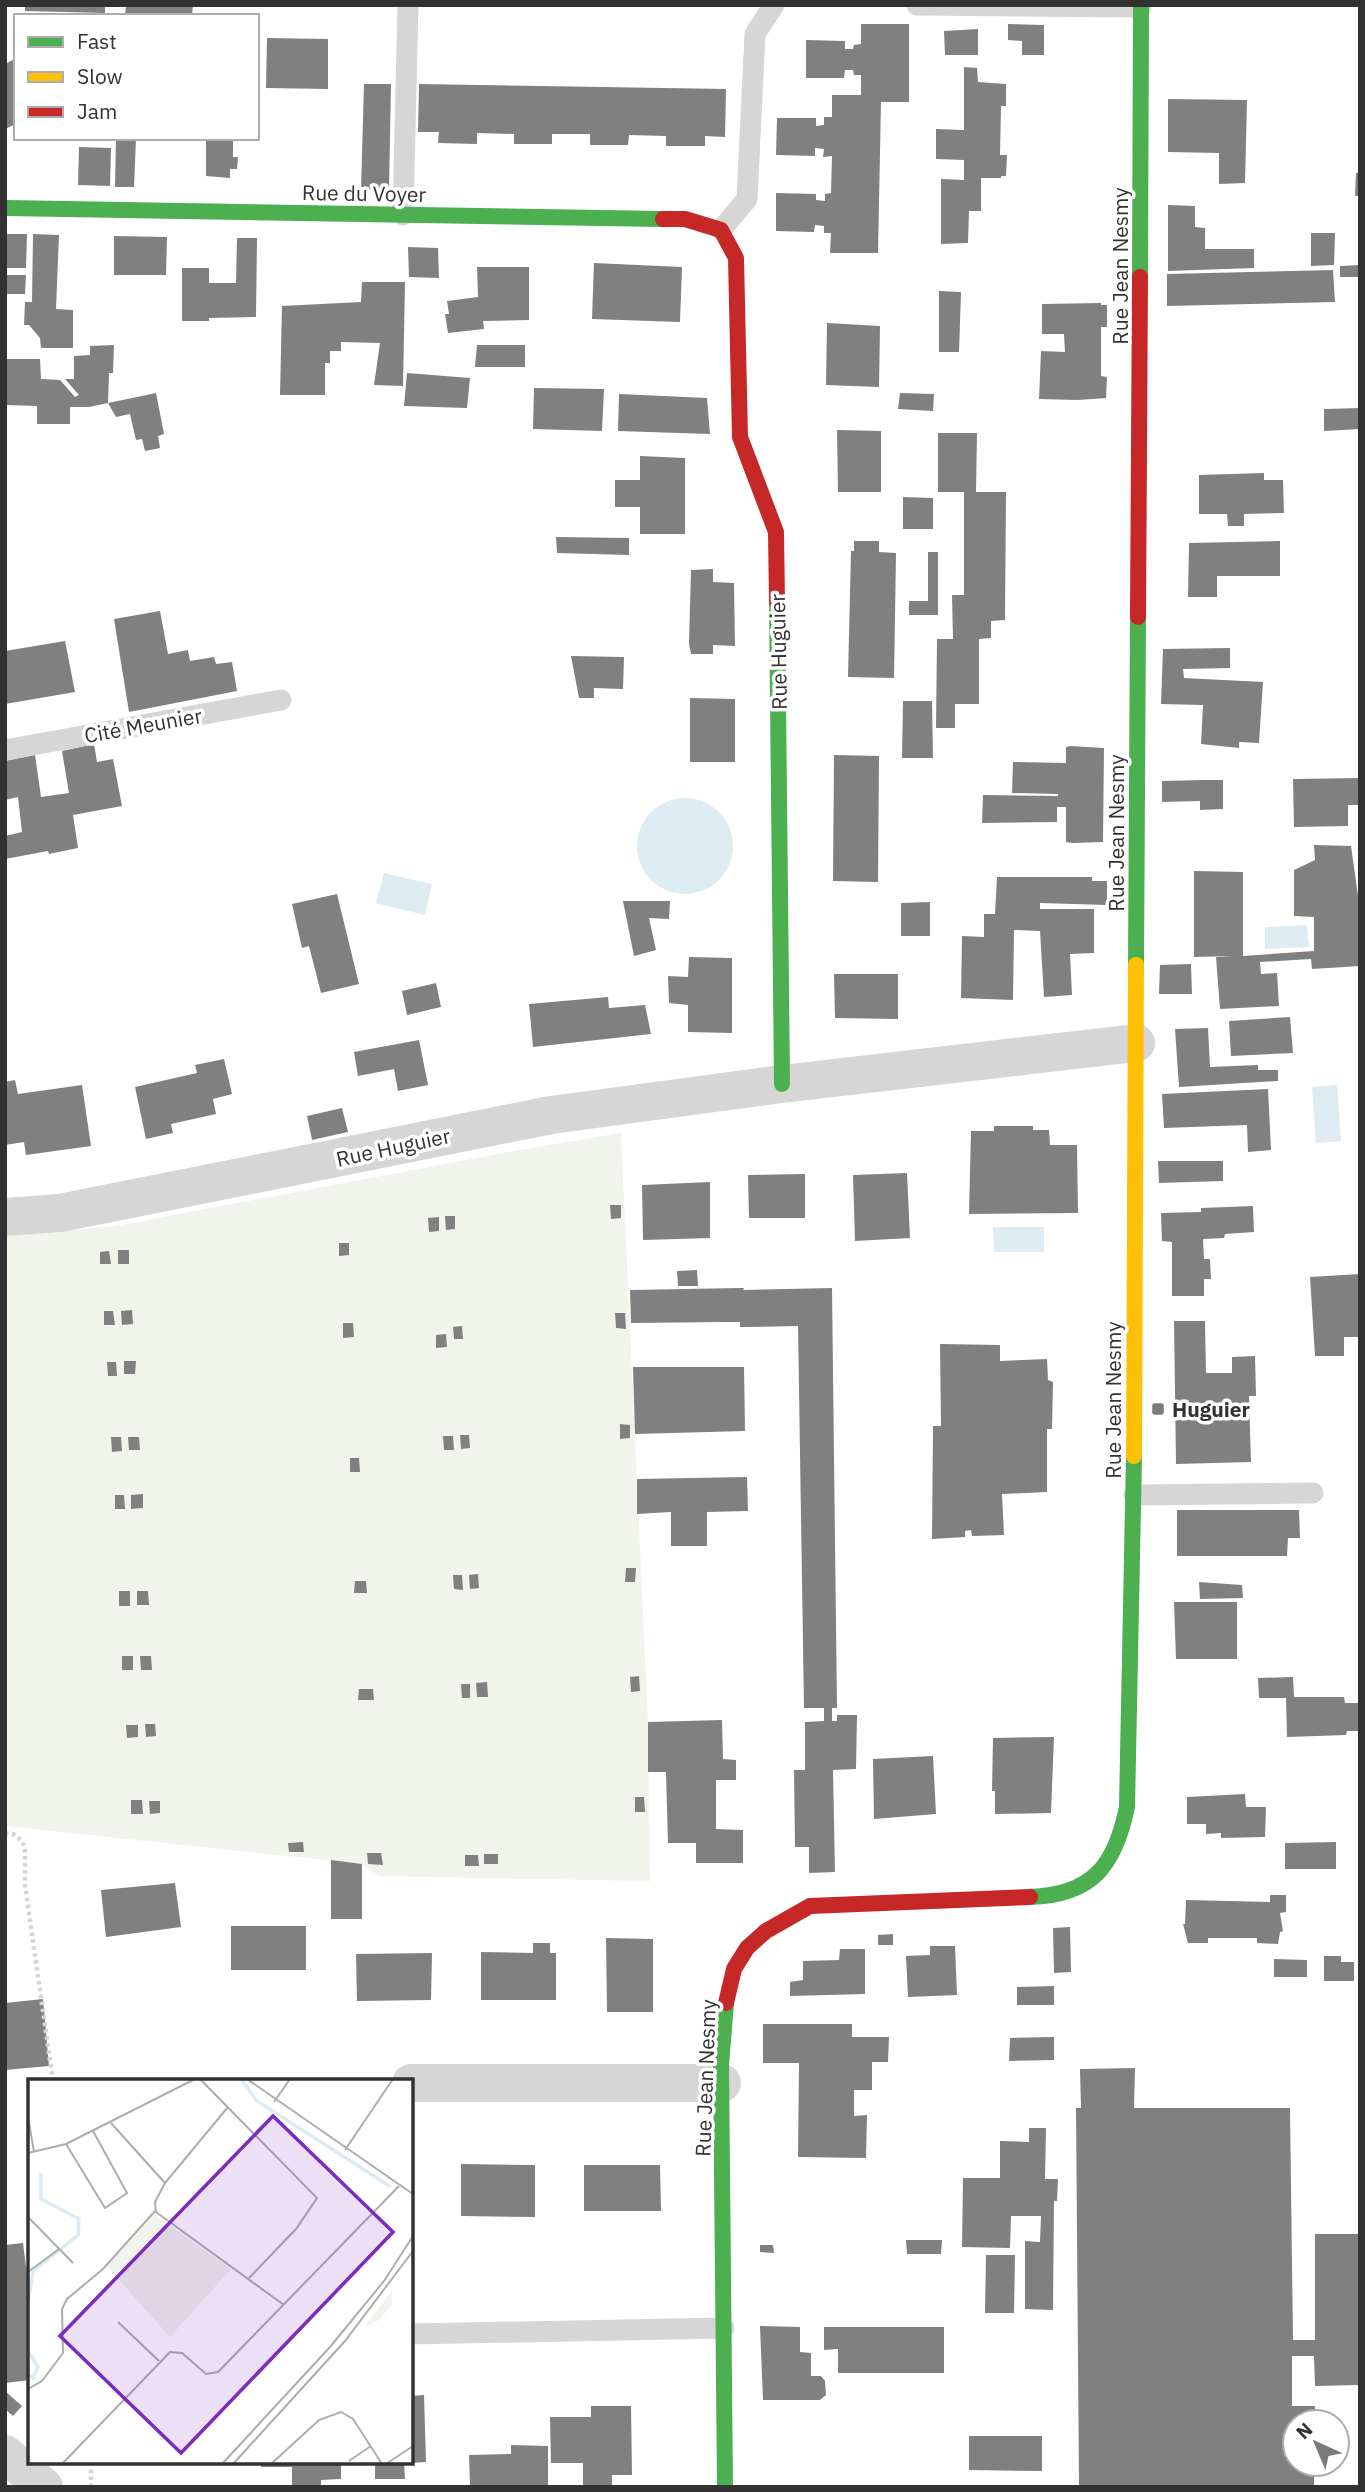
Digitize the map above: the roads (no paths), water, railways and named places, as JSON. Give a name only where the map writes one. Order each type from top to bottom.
[{"type":"street","name":"Rue Jean Nesmy","points":[[725,2487],[722,2083],[724,2008],[735,1968],[750,1945],[777,1923],[810,1906],[1042,1897],[1069,1892],[1097,1876],[1112,1859],[1121,1839],[1127,1807],[1134,1495],[1141,6]]},
{"type":"street","name":"Rue du Voyer","points":[[5,208],[685,219],[721,230]]},
{"type":"street","name":"Rue Huguier","points":[[721,230],[736,258],[740,437],[776,532],[782,1084]]},
{"type":"street","name":"Rue Huguier","points":[[5,1217],[60,1213],[551,1115],[782,1084],[1136,1043]]},
{"type":"street","points":[[413,2083],[722,2083]]},
{"type":"street","points":[[5,2454],[44,2487]]},
{"type":"lane","points":[[403,215],[408,5]]},
{"type":"lane","points":[[721,230],[747,199],[755,34],[774,5]]},
{"type":"lane","points":[[917,5],[1141,6]]},
{"type":"lane","name":"Cité Meunier","points":[[5,750],[281,700]]},
{"type":"lane","points":[[1134,1495],[1313,1493]]},
{"type":"lane","points":[[413,2334],[724,2328]]},
{"type":"place","name":"Huguier","points":[[1158,1409]]}]
